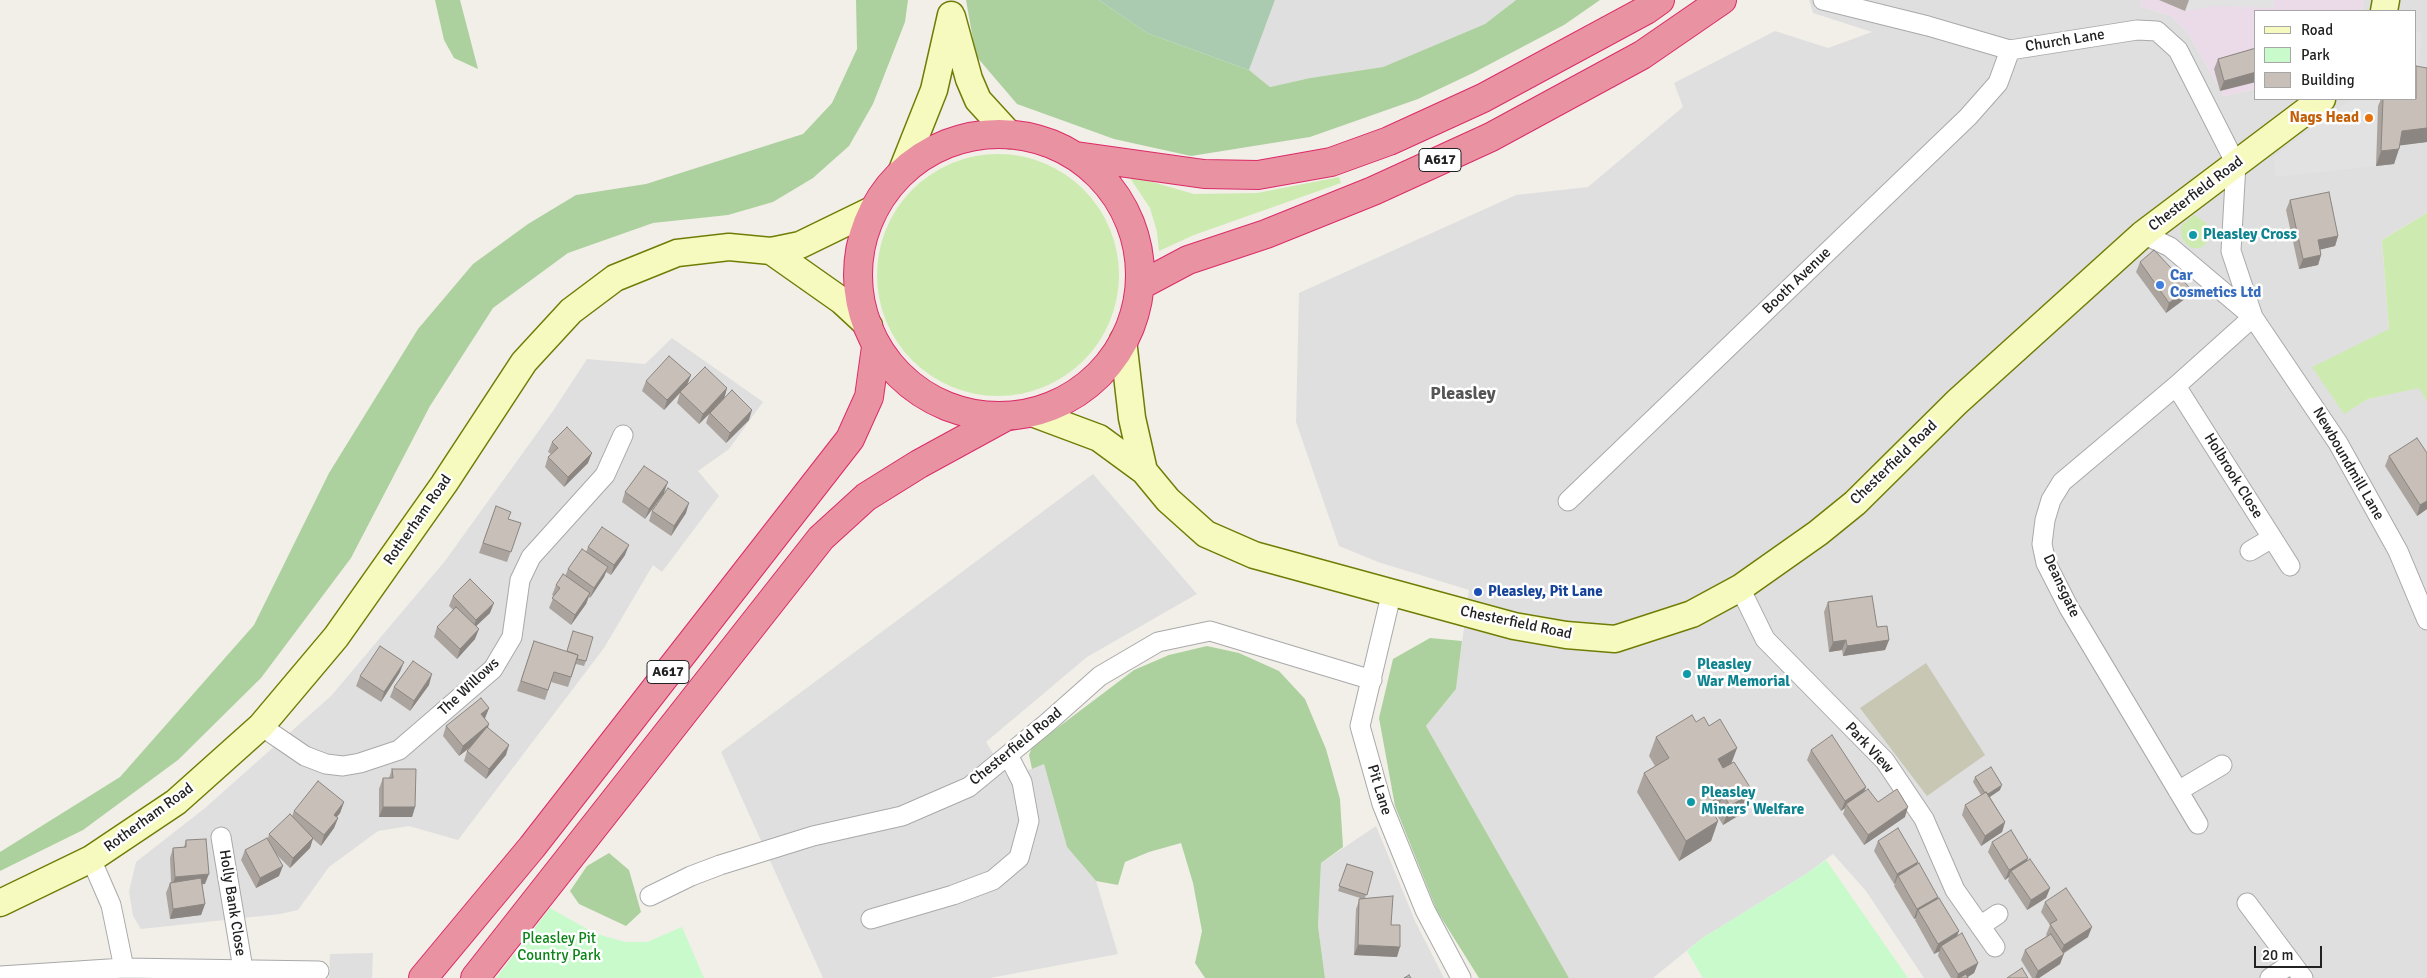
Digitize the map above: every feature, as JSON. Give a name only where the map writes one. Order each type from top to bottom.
[{"type":"highway","name":"A617","points":[[1076,156],[1204,174],[1258,175],[1331,162],[1389,141],[1483,98],[1646,10],[1660,0]]},
{"type":"highway","name":"A617","points":[[1141,284],[1188,260],[1266,234],[1373,191],[1491,136],[1642,55],[1722,0]]},
{"type":"highway","points":[[979,134],[1010,135],[1028,135],[1062,146],[1093,167],[1124,206],[1136,236],[1141,284],[1135,318],[1112,362],[1078,393],[1032,413],[1005,417],[969,414],[938,403],[917,391],[898,374],[873,336],[860,303],[858,256],[874,209],[886,188],[901,173],[941,145],[979,134]]},
{"type":"highway","name":"A617","points":[[423,978],[532,847],[850,439],[869,397],[873,336]]},
{"type":"highway","name":"A617","points":[[475,978],[821,538],[866,497],[918,464],[1005,417]]},
{"type":"street","name":"Church Lane","points":[[1823,0],[1928,26],[2010,50],[2137,30],[2157,31],[2178,50],[2236,164]]},
{"type":"street","points":[[950,7],[969,79],[978,100],[1010,135]]},
{"type":"street","points":[[901,173],[934,90],[950,7]]},
{"type":"street","name":"Booth Avenue","points":[[1568,501],[1968,118],[1998,83],[2010,50]]},
{"type":"street","name":"Chesterfield Road","points":[[1144,471],[1168,500],[1206,534],[1254,555],[1392,591],[1514,626],[1566,635],[1615,639],[1692,614],[1740,588],[1818,533],[1855,503],[1957,402],[2143,234],[2321,100]]},
{"type":"street","name":"Newboundmill Lane","points":[[2236,164],[2231,251],[2252,317]]},
{"type":"street","name":"Rotherham Road","points":[[0,903],[91,859],[176,802],[262,726],[336,637],[444,484],[524,362],[571,311],[615,278],[677,253],[729,247],[771,251],[800,245],[874,209]]},
{"type":"street","name":"Newboundmill Lane","points":[[2143,234],[2170,247],[2252,317],[2338,443],[2398,551],[2427,620]]},
{"type":"street","name":"Rotherham Road","points":[[771,251],[842,301],[873,336]]},
{"type":"street","name":"Deansgate","points":[[2198,824],[2069,608],[2046,563],[2042,544],[2045,520],[2051,500],[2062,482],[2176,386],[2252,317]]},
{"type":"street","points":[[1123,340],[1132,418],[1144,471]]},
{"type":"street","name":"Holbrook Close","points":[[2176,386],[2290,566]]},
{"type":"street","points":[[1032,413],[1099,438],[1144,471]]},
{"type":"street","name":"The Willows","points":[[262,726],[305,756],[326,764],[343,766],[360,763],[399,750],[494,669],[512,637],[520,580],[531,557],[605,475],[623,435]]},
{"type":"street","points":[[2250,551],[2272,538]]},
{"type":"street","name":"Park View","points":[[1740,588],[1765,639],[1885,761],[1924,819],[1955,890],[1995,947]]},
{"type":"street","name":"Pit Lane","points":[[1392,591],[1360,726],[1382,804],[1425,910],[1460,978]]},
{"type":"street","name":"Chesterfield Road","points":[[650,896],[691,876],[748,856],[813,836],[902,816],[969,787],[1100,676],[1158,642],[1210,631],[1372,680]]},
{"type":"street","points":[[871,919],[953,895],[993,880],[1019,858],[1029,821],[1022,782],[1008,755]]},
{"type":"street","points":[[2178,790],[2222,765]]},
{"type":"street","name":"Holly Bank Close","points":[[221,837],[243,969]]},
{"type":"street","name":"Rotherham Road","points":[[91,859],[111,905],[124,968]]},
{"type":"street","points":[[2247,902],[2298,971],[2270,978]]},
{"type":"street","points":[[1980,926],[1998,914]]},
{"type":"street","points":[[0,976],[124,968],[319,971]]},
{"type":"shaded area","points":[[1275,0],[1516,0],[1485,24],[1383,67],[1310,78],[1270,87],[1249,70]]},
{"type":"shaded area","points":[[1809,0],[2142,0],[2140,6],[2171,16],[2188,33],[2224,96],[2254,89],[2254,100],[2417,100],[2417,10],[2362,10],[2364,0],[2427,0],[2427,213],[2382,240],[2389,329],[2344,413],[2368,399],[2419,387],[2427,402],[2427,978],[1924,978],[1866,891],[1833,854],[1806,874],[1701,939],[1653,978],[1569,978],[1426,726],[1456,689],[1469,590],[1378,562],[1339,546],[1296,422],[1299,293],[1516,195],[1588,187],[1683,107],[1674,83],[1775,31],[1828,48],[1872,32],[1813,13]]},
{"type":"shaded area","points":[[2142,0],[2364,0],[2362,10],[2254,10],[2254,89],[2224,96],[2188,33],[2171,16],[2140,6]]},
{"type":"shaded area","points":[[2188,0],[2275,0],[2273,8],[2213,6],[2185,11]]},
{"type":"shaded area","points":[[2417,31],[2422,33],[2417,82]]},
{"type":"shaded area","points":[[2350,100],[2386,100],[2378,106],[2376,166],[2276,177],[2273,157]]},
{"type":"shaded area","points":[[672,338],[763,402],[729,449],[698,471],[719,496],[662,572],[653,565],[604,648],[458,840],[409,826],[378,831],[329,867],[298,910],[280,914],[141,929],[133,916],[129,891],[136,862],[205,808],[331,696],[445,561],[553,411],[587,359],[645,364]]},
{"type":"shaded area","points":[[1093,474],[1197,594],[1087,657],[986,742],[1008,778],[1044,764],[1067,847],[1096,881],[1118,954],[990,978],[823,978],[721,752]]},
{"type":"shaded area","points":[[1926,663],[1985,755],[1927,796],[1860,708]]},
{"type":"shaded area","points":[[1376,826],[1416,923],[1444,978],[1325,978],[1318,926],[1321,863]]},
{"type":"shaded area","points":[[373,953],[372,978],[329,978],[330,954]]},
{"type":"green space","points":[[435,0],[460,0],[478,69],[454,58],[444,40]]},
{"type":"green space","points":[[856,0],[908,0],[905,22],[873,104],[849,146],[813,178],[773,202],[728,215],[653,223],[568,253],[493,308],[430,406],[351,558],[261,678],[178,760],[83,830],[0,871],[0,852],[120,777],[254,625],[329,473],[418,329],[473,264],[528,224],[576,195],[646,184],[803,134],[832,103],[857,49]]},
{"type":"green space","points":[[966,0],[1099,0],[1147,33],[1249,70],[1270,87],[1310,78],[1383,67],[1485,24],[1516,0],[1600,0],[1564,25],[1473,73],[1418,99],[1310,137],[1191,156],[1114,139],[1017,104],[976,56]]},
{"type":"green space","points":[[1099,0],[1275,0],[1249,70],[1147,33]]},
{"type":"green space","points":[[998,154],[1033,159],[1055,168],[1075,182],[1091,198],[1105,218],[1114,240],[1119,275],[1114,310],[1105,332],[1091,352],[1075,368],[1055,382],[1033,391],[998,396],[963,391],[941,382],[921,368],[905,352],[891,332],[882,310],[877,275],[882,240],[891,218],[905,198],[921,182],[941,168],[963,159]]},
{"type":"green space","points":[[1128,175],[1194,194],[1257,193],[1339,177],[1341,183],[1194,235],[1159,251],[1157,232],[1150,208]]},
{"type":"green space","points":[[2427,213],[2427,402],[2419,388],[2368,399],[2344,414],[2312,367],[2389,329],[2382,240]]},
{"type":"green space","points":[[2194,215],[2206,223],[2209,231],[2209,240],[2201,248],[2192,248],[2185,243],[2181,235],[2181,226]]},
{"type":"green space","points":[[1430,638],[1462,641],[1456,689],[1426,726],[1569,978],[1479,978],[1437,911],[1395,806],[1379,718],[1393,659]]},
{"type":"green space","points":[[1207,646],[1239,653],[1279,671],[1305,699],[1326,749],[1340,799],[1343,847],[1321,863],[1318,926],[1325,978],[1205,978],[1195,963],[1202,931],[1193,883],[1181,843],[1149,852],[1125,862],[1118,885],[1096,881],[1067,847],[1044,764],[1032,769],[1029,755],[1032,747],[1134,670],[1169,655]]},
{"type":"green space","points":[[609,853],[629,870],[641,912],[626,926],[579,904],[570,891],[587,866]]},
{"type":"green space","points":[[1826,860],[1908,978],[1703,978],[1687,951],[1701,939]]},
{"type":"green space","name":"Pleasley Pit Country Park","points":[[550,908],[594,933],[625,942],[647,942],[682,927],[704,978],[496,978]]},
{"type":"building","points":[[2254,49],[2254,73],[2224,81],[2218,59]]},
{"type":"building","points":[[2417,66],[2427,68],[2427,128],[2402,131],[2399,149],[2381,151],[2383,100],[2417,100]]},
{"type":"building","points":[[2329,192],[2338,236],[2318,240],[2321,255],[2303,259],[2290,200]]},
{"type":"building","points":[[2154,250],[2190,288],[2169,303],[2140,262]]},
{"type":"building","points":[[669,356],[691,375],[667,400],[646,381]]},
{"type":"building","points":[[705,367],[727,388],[703,414],[680,392]]},
{"type":"building","points":[[732,390],[752,410],[730,433],[710,413]]},
{"type":"building","points":[[567,427],[592,453],[568,477],[548,457],[558,448],[552,442]]},
{"type":"building","points":[[2417,438],[2427,453],[2427,501],[2420,505],[2389,456]]},
{"type":"building","points":[[644,466],[668,482],[649,509],[625,492]]},
{"type":"building","points":[[668,488],[689,503],[674,526],[652,511]]},
{"type":"building","points":[[496,506],[511,512],[508,519],[521,523],[511,552],[483,543]]},
{"type":"building","points":[[602,527],[629,545],[614,565],[588,547]]},
{"type":"building","points":[[582,549],[608,567],[594,588],[568,569]]},
{"type":"building","points":[[563,574],[590,593],[575,615],[552,598],[560,588],[556,585]]},
{"type":"building","points":[[470,579],[494,603],[476,620],[453,596]]},
{"type":"building","points":[[1872,596],[1877,627],[1887,626],[1889,640],[1847,646],[1846,640],[1833,642],[1828,602]]},
{"type":"building","points":[[456,607],[479,629],[460,649],[437,627]]},
{"type":"building","points":[[573,631],[593,637],[586,661],[577,659],[578,655],[567,651]]},
{"type":"building","points":[[534,641],[578,655],[571,677],[554,672],[548,690],[521,681]]},
{"type":"building","points":[[380,646],[404,662],[384,692],[360,676]]},
{"type":"building","points":[[413,661],[432,674],[414,701],[394,687]]},
{"type":"building","points":[[481,698],[489,708],[481,714],[489,724],[463,746],[446,726]]},
{"type":"building","name":"Pleasley Miners' Welfare","points":[[1692,715],[1696,722],[1704,717],[1709,726],[1720,719],[1737,748],[1718,759],[1723,768],[1734,762],[1753,792],[1730,806],[1723,794],[1708,804],[1718,821],[1686,841],[1644,773],[1669,758],[1656,737]]},
{"type":"building","points":[[487,727],[509,745],[489,769],[467,751]]},
{"type":"building","points":[[1832,735],[1866,787],[1845,801],[1811,750]]},
{"type":"building","points":[[1991,767],[2002,785],[1988,794],[1985,793],[1975,777]]},
{"type":"building","points":[[392,769],[416,769],[415,807],[383,807],[383,778],[393,778]]},
{"type":"building","points":[[318,781],[344,802],[334,815],[338,818],[324,835],[294,811]]},
{"type":"building","points":[[1868,789],[1878,802],[1897,789],[1908,807],[1868,835],[1846,804]]},
{"type":"building","points":[[1986,792],[2005,822],[1985,836],[1965,805]]},
{"type":"building","points":[[290,814],[313,838],[293,858],[269,834]]},
{"type":"building","points":[[1898,828],[1918,862],[1897,874],[1878,841]]},
{"type":"building","points":[[2011,830],[2028,858],[2009,870],[1992,842]]},
{"type":"building","points":[[267,838],[283,866],[260,878],[245,850]]},
{"type":"building","points":[[206,839],[209,874],[175,877],[173,848],[186,847],[186,840]]},
{"type":"building","points":[[2030,859],[2050,888],[2031,900],[2011,871]]},
{"type":"building","points":[[1919,863],[1938,897],[1917,909],[1898,876]]},
{"type":"building","points":[[1347,864],[1373,872],[1367,895],[1339,886]]},
{"type":"building","points":[[201,878],[205,904],[173,909],[170,883]]},
{"type":"building","points":[[2066,888],[2092,927],[2064,945],[2050,924],[2057,920],[2045,902]]},
{"type":"building","points":[[1393,896],[1391,925],[1400,925],[1400,947],[1358,945],[1359,899]]},
{"type":"building","points":[[1939,898],[1959,931],[1938,944],[1918,910]]},
{"type":"building","points":[[1962,933],[1978,963],[1958,974],[1941,946]]},
{"type":"building","points":[[2051,934],[2064,954],[2038,971],[2025,950]]},
{"type":"building","points":[[2022,968],[2028,978],[2007,978]]},
{"type":"building","points":[[1966,974],[1968,978],[1959,978]]},
{"type":"place","name":"Nags Head","points":[[2369,118]]},
{"type":"place","name":"Pleasley Cross","points":[[2193,235]]},
{"type":"place","name":"Car Cosmetics Ltd","points":[[2160,285]]},
{"type":"place","name":"Pleasley, Pit Lane","points":[[1478,592]]},
{"type":"place","name":"Pleasley War Memorial","points":[[1687,674]]},
{"type":"place","name":"Pleasley Miners' Welfare","points":[[1691,802]]},
{"type":"district","name":"Pleasley","points":[[1463,394]]}]
